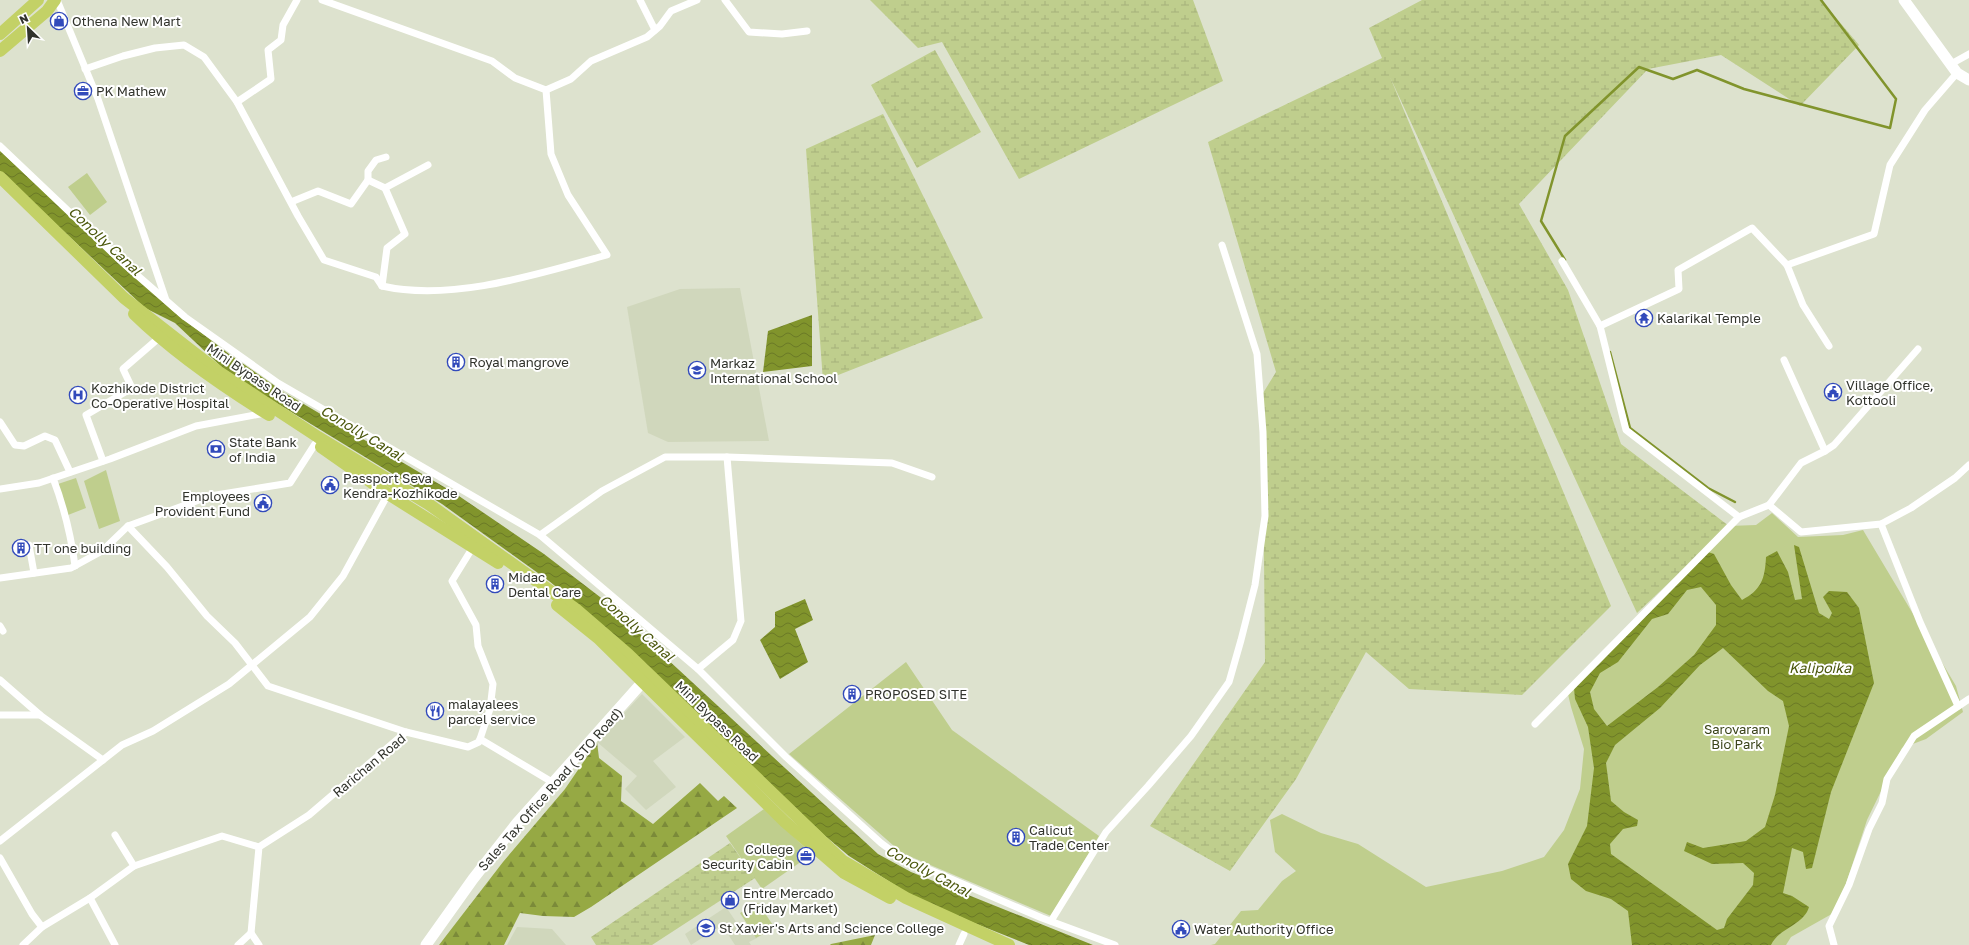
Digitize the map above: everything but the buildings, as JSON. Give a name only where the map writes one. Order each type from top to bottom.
[{"type":"main road","points":[[0,50],[47,11],[56,0]]},
{"type":"main road","points":[[0,34],[36,2]]},
{"type":"main road","name":"Mini Bypass Road","points":[[0,177],[124,298],[206,362],[318,437],[430,505],[577,610],[785,822],[844,873],[910,909],[964,934],[993,945]]},
{"type":"main road","name":"Mini Bypass Road","points":[[0,186],[148,328],[227,389],[315,444],[388,494],[473,547],[552,601],[645,678],[843,861],[906,898],[1009,945]]},
{"type":"street","points":[[56,0],[98,99],[166,300]]},
{"type":"street","points":[[237,102],[271,79],[268,50],[282,40],[283,25],[297,0]]},
{"type":"street","points":[[322,0],[492,61],[515,78],[546,90],[571,79],[591,62],[647,37],[671,11],[697,0]]},
{"type":"street","points":[[640,0],[655,30]]},
{"type":"street","points":[[724,0],[750,32],[782,34],[807,31]]},
{"type":"street","points":[[1904,0],[1954,69],[1969,80]]},
{"type":"street","points":[[86,69],[123,56],[155,48],[184,45],[204,57],[237,102],[324,260],[376,277],[382,286],[400,290],[442,291],[550,271],[607,255],[568,195],[551,154],[546,90]]},
{"type":"street","points":[[1787,265],[1874,234],[1890,165],[1925,110],[1954,69],[1969,54]]},
{"type":"street","points":[[0,146],[116,257],[185,317],[278,383],[540,535],[698,669],[786,757],[881,843],[900,857],[1051,921],[1115,945]]},
{"type":"street","points":[[291,202],[318,191],[351,204],[368,180],[368,171],[376,160],[386,157]]},
{"type":"street","points":[[385,188],[428,165]]},
{"type":"street","points":[[368,180],[385,188],[405,234],[387,248],[382,286]]},
{"type":"street","points":[[1600,326],[1679,289],[1678,270],[1752,228],[1787,265],[1802,305],[1829,346]]},
{"type":"street","points":[[1051,921],[1106,832],[1191,736],[1230,682],[1242,640],[1255,584],[1265,516],[1263,432],[1257,354],[1222,245]]},
{"type":"street","points":[[1562,261],[1600,326],[1626,430],[1739,517]]},
{"type":"street","points":[[104,461],[86,414],[132,388],[123,369],[160,337]]},
{"type":"street","points":[[1535,724],[1739,517],[1769,505],[1801,463],[1834,445],[1918,350]]},
{"type":"street","points":[[1784,360],[1825,451]]},
{"type":"street","points":[[0,489],[39,483],[104,461],[196,426],[265,413]]},
{"type":"street","points":[[0,422],[15,445],[24,446],[45,436],[55,440],[70,472]]},
{"type":"street","points":[[0,578],[71,568],[102,551],[128,526],[210,496],[290,483],[315,444]]},
{"type":"street","points":[[540,535],[602,490],[665,457],[727,457],[892,463],[932,477]]},
{"type":"street","points":[[698,669],[733,640],[741,621],[727,457]]},
{"type":"street","points":[[1769,505],[1801,532],[1881,524],[1911,508],[1955,478],[1969,465]]},
{"type":"street","points":[[54,478],[64,507],[75,566]]},
{"type":"street","points":[[0,841],[122,745],[153,731],[229,684],[310,617],[343,576],[388,494]]},
{"type":"street","points":[[1881,524],[1920,622],[1958,706]]},
{"type":"street","points":[[128,526],[172,573],[207,616],[235,643],[268,686],[406,732]]},
{"type":"street","points":[[29,545],[34,573]]},
{"type":"street","points":[[473,547],[452,582],[476,625],[478,646],[494,684],[490,709],[480,740],[552,782]]},
{"type":"street","name":"Sales Tax Office Road ( STO Road)","points":[[426,945],[517,823],[645,678]]},
{"type":"street","points":[[0,680],[40,715],[104,760]]},
{"type":"street","points":[[1834,945],[1829,926],[1849,885],[1869,829],[1882,803],[1887,779],[1914,736],[1969,698]]},
{"type":"street","points":[[0,715],[40,715]]},
{"type":"street","name":"Rarichan Road","points":[[259,847],[309,816],[406,732],[468,747],[474,745],[480,740]]},
{"type":"street","points":[[115,835],[134,866]]},
{"type":"street","points":[[23,945],[42,926],[90,898],[134,866],[222,836],[259,847],[251,933],[259,945]]},
{"type":"street","points":[[0,858],[32,914],[42,926]]},
{"type":"street","points":[[90,898],[115,945]]},
{"type":"street","points":[[238,945],[251,933]]},
{"type":"street","points":[[959,945],[964,934]]},
{"type":"shaded area","name":"Markaz International School","points":[[740,288],[769,441],[668,442],[648,433],[627,307],[680,289]]},
{"type":"shaded area","points":[[642,694],[685,737],[653,761],[676,787],[646,810],[625,789],[637,776],[597,742]]},
{"type":"shaded area","name":"St Xavier's Arts and Science College","points":[[726,907],[745,935],[752,931],[757,938],[749,942],[751,945],[735,945],[722,925],[691,945],[685,934]]},
{"type":"shaded area","points":[[517,927],[552,929],[566,945],[507,945]]},
{"type":"green space","points":[[870,0],[1193,0],[1223,81],[1019,179],[942,42],[918,48]]},
{"type":"green space","points":[[1422,0],[1821,0],[1859,45],[1800,106],[1721,55],[1648,69],[1519,204],[1568,290],[1621,444],[1729,526],[1637,613],[1390,77],[1611,606],[1522,695],[1409,689],[1366,652],[1296,779],[1230,871],[1150,826],[1265,662],[1263,451],[1260,398],[1276,372],[1208,142],[1382,58],[1369,28]]},
{"type":"green space","points":[[935,50],[981,132],[917,168],[871,85]]},
{"type":"green space","points":[[883,114],[983,318],[823,381],[806,149]]},
{"type":"green space","points":[[87,173],[107,202],[90,215],[68,187]]},
{"type":"green space","points":[[106,470],[120,521],[99,529],[84,481]]},
{"type":"green space","points":[[76,478],[86,508],[68,515],[58,484]]},
{"type":"green space","name":"Sarovaram Bio Park","points":[[1772,513],[1798,537],[1843,535],[1863,530],[1956,686],[1963,712],[1926,739],[1902,748],[1867,820],[1837,911],[1791,937],[1786,945],[1211,945],[1215,944],[1241,911],[1258,910],[1282,881],[1296,871],[1275,852],[1270,820],[1282,814],[1321,833],[1358,844],[1426,887],[1502,871],[1544,857],[1564,830],[1580,789],[1584,749],[1567,690],[1729,526],[1756,525]]},
{"type":"green space","points":[[906,662],[952,730],[1099,836],[1051,916],[902,853],[789,754]]},
{"type":"green space","points":[[597,742],[599,758],[622,776],[621,801],[653,824],[700,783],[718,801],[724,796],[737,808],[574,917],[543,916],[520,913],[504,945],[439,945],[503,862],[565,789]]},
{"type":"green space","points":[[764,809],[812,854],[762,889],[726,836]]},
{"type":"green space","points":[[730,843],[755,878],[652,945],[596,945],[591,937]]},
{"type":"green space","points":[[758,903],[775,928],[756,938],[740,913]]},
{"type":"green space","points":[[875,935],[871,945],[830,945],[831,944]]},
{"type":"water","points":[[0,151],[173,311],[229,354],[285,393],[456,494],[544,554],[600,597],[878,854],[911,872],[1093,945],[1029,945],[974,923],[909,894],[849,856],[824,835],[594,618],[549,581],[442,504],[229,374],[175,323],[145,308],[0,171]]},
{"type":"water","points":[[812,315],[812,366],[763,372],[768,331]]},
{"type":"water","name":"Kalipoika","points":[[1794,545],[1799,547],[1819,613],[1829,619],[1832,613],[1823,597],[1829,591],[1847,592],[1859,608],[1874,683],[1831,792],[1812,868],[1806,869],[1803,852],[1792,848],[1783,893],[1792,896],[1809,907],[1802,918],[1780,934],[1771,945],[1632,945],[1628,911],[1611,899],[1586,891],[1571,879],[1568,864],[1587,826],[1594,768],[1588,727],[1575,699],[1574,688],[1708,552],[1714,554],[1731,585],[1742,600],[1758,588],[1763,578],[1766,557],[1777,551],[1788,572],[1795,600],[1802,599]],"holes":[[[1701,587],[1716,605],[1716,625],[1694,655],[1658,687],[1607,726],[1594,709],[1590,692],[1600,673],[1618,662],[1652,619],[1668,614],[1687,590]],[[1723,648],[1768,691],[1783,701],[1789,726],[1775,795],[1765,827],[1746,841],[1703,848],[1687,842],[1684,851],[1712,864],[1743,863],[1754,873],[1753,885],[1727,919],[1724,928],[1717,930],[1611,854],[1610,844],[1623,829],[1637,826],[1638,820],[1624,812],[1611,801],[1606,763],[1615,745],[1660,708],[1700,665]]]},
{"type":"water","points":[[805,599],[813,620],[795,629],[808,662],[780,679],[760,640],[775,627],[775,612]]},
{"type":"waterway","points":[[1565,260],[1541,221],[1565,136],[1639,67],[1673,79],[1697,70],[1744,89],[1890,128],[1896,99],[1821,0]]},
{"type":"waterway","points":[[1610,352],[1630,428],[1708,488],[1735,502]]},
{"type":"place","name":"Othena New Mart","points":[[59,21]]},
{"type":"place","name":"PK Mathew","points":[[83,91]]},
{"type":"place","name":"Kalarikal Temple","points":[[1644,318]]},
{"type":"place","name":"Royal mangrove","points":[[456,362]]},
{"type":"place","name":"Markaz International School","points":[[697,370]]},
{"type":"place","name":"Village Office, Kottooli","points":[[1833,392]]},
{"type":"place","name":"Kozhikode District Co-Operative Hospital","points":[[78,395]]},
{"type":"place","name":"State Bank of India","points":[[216,449]]},
{"type":"place","name":"Passport Seva Kendra-Kozhikode","points":[[330,485]]},
{"type":"place","name":"Employees Provident Fund","points":[[263,503]]},
{"type":"place","name":"TT one building","points":[[21,548]]},
{"type":"place","name":"Midac Dental Care","points":[[495,584]]},
{"type":"place","name":"PROPOSED SITE","points":[[852,694]]},
{"type":"place","name":"malayalees parcel service","points":[[435,711]]},
{"type":"place","name":"Calicut Trade Center","points":[[1016,837]]},
{"type":"place","name":"College Security Cabin","points":[[806,856]]},
{"type":"place","name":"Entre Mercado (Friday Market)","points":[[730,900]]},
{"type":"place","name":"St Xavier's Arts and Science College","points":[[706,928]]},
{"type":"place","name":"Water Authority Office","points":[[1181,929]]},
{"type":"water label","name":"Conolly Canal","points":[[105,241]]},
{"type":"water label","name":"Conolly Canal","points":[[362,433]]},
{"type":"water label","name":"Conolly Canal","points":[[637,628]]},
{"type":"water label","name":"Conolly Canal","points":[[928,871]]}]
